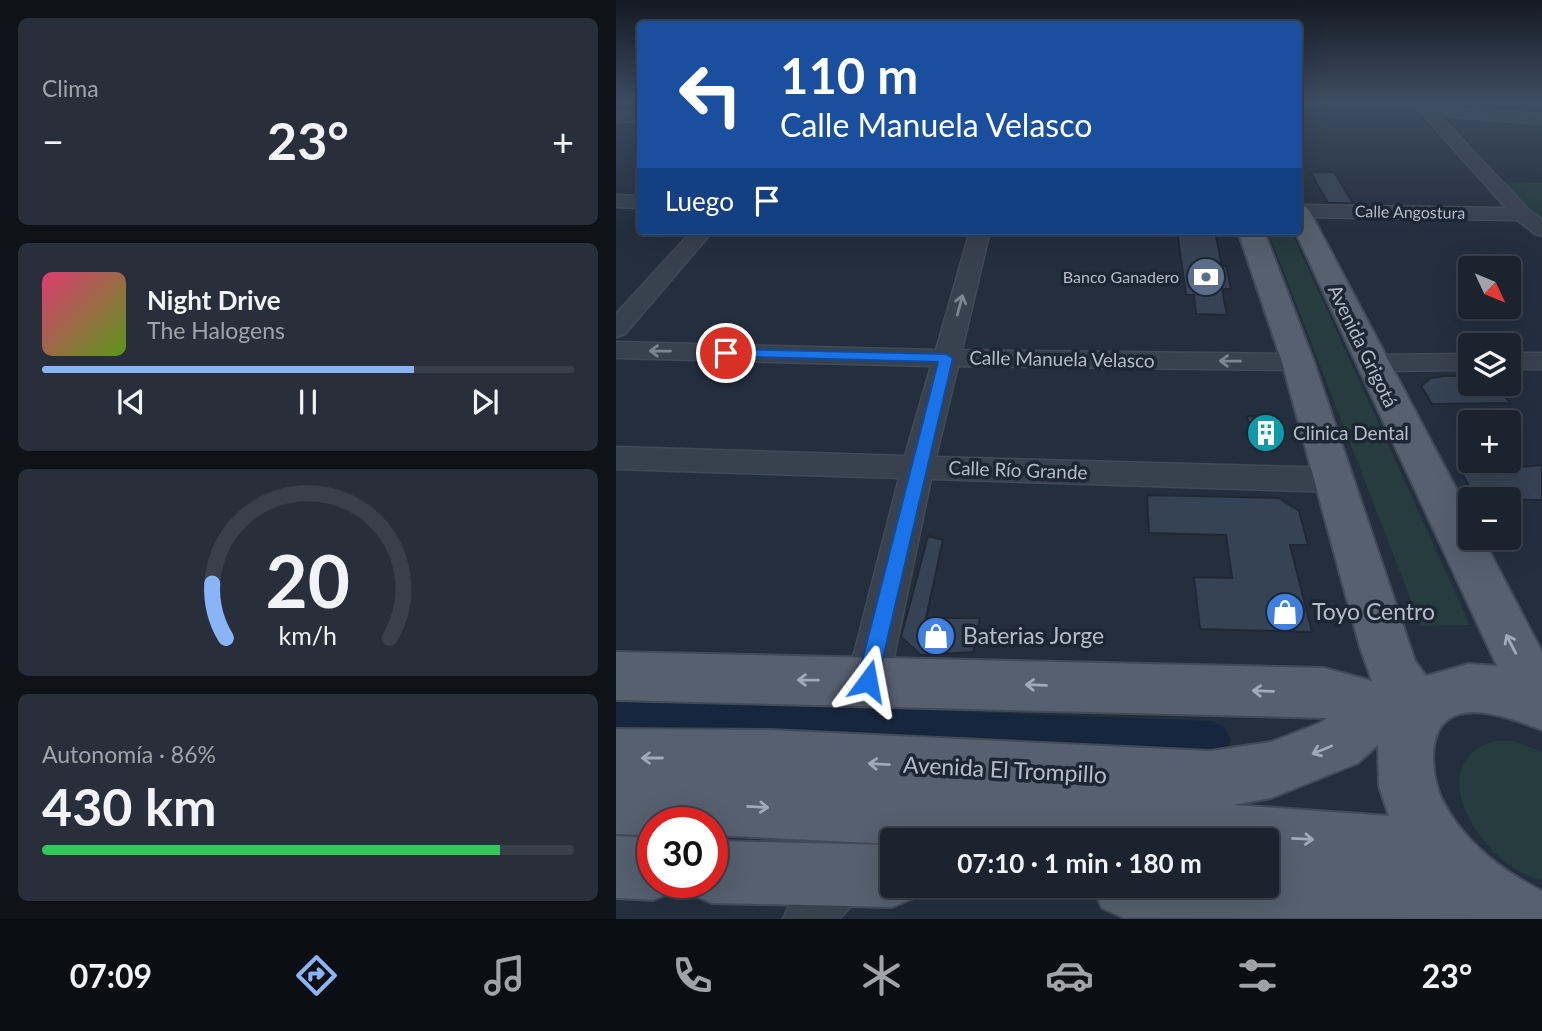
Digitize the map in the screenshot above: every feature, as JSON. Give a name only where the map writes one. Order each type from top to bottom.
[{"type":"main road","name":"Avenida Grigotá","points":[[1302,219],[1542,705]]},
{"type":"main road","points":[[1252,235],[1298,362],[1395,675],[1402,716],[1407,788],[1426,831],[1441,853],[1502,909]]},
{"type":"main road","points":[[616,676],[1324,693],[1356,700],[1402,716]]},
{"type":"main road","name":"Avenida El Trompillo","points":[[616,757],[770,758],[1210,780],[1271,770],[1338,744],[1450,692],[1471,688],[1493,689],[1542,705]]},
{"type":"main road","points":[[616,804],[767,807],[1364,843],[1441,853]]},
{"type":"main road","points":[[616,867],[637,868]]},
{"type":"main road","points":[[728,874],[850,890]]},
{"type":"main road","points":[[1279,895],[1502,909]]},
{"type":"street","points":[[1456,143],[1522,214],[1542,230]]},
{"type":"street","points":[[616,201],[637,202]]},
{"type":"street","name":"Calle Angostura","points":[[1302,211],[1522,214]]},
{"type":"street","points":[[616,328],[699,235]]},
{"type":"street","points":[[868,681],[918,467],[979,235]]},
{"type":"street","name":"Calle Manuela Velasco","points":[[616,350],[946,358],[1298,362]]},
{"type":"street","points":[[1521,361],[1542,361]]},
{"type":"street","points":[[1371,363],[1458,362]]},
{"type":"street","name":"Calle Río Grande","points":[[616,458],[1336,480]]},
{"type":"green space","points":[[1501,182],[1542,183],[1542,222],[1536,217]]},
{"type":"green space","points":[[1270,235],[1293,235],[1470,625],[1421,626]]},
{"type":"green space","points":[[1494,741],[1514,741],[1542,752],[1542,881],[1513,867],[1490,848],[1468,815],[1461,797],[1459,780],[1463,764],[1475,751]]},
{"type":"building","points":[[1310,172],[1334,172],[1353,203],[1328,203]]},
{"type":"building","points":[[1178,235],[1216,235],[1222,266],[1226,266],[1231,289],[1222,289],[1227,315],[1196,314],[1194,295],[1186,295]]},
{"type":"building","points":[[1458,376],[1458,396],[1505,396],[1510,403],[1432,404],[1421,386],[1431,378]]},
{"type":"building","points":[[1247,416],[1279,418],[1284,440],[1251,439]]},
{"type":"building","points":[[1542,465],[1542,500],[1521,500],[1521,487],[1470,487],[1462,473],[1521,473],[1521,467]]},
{"type":"building","points":[[1147,495],[1279,498],[1299,511],[1308,545],[1290,545],[1312,632],[1200,629],[1194,577],[1232,578],[1226,535],[1149,533]]},
{"type":"building","points":[[928,536],[943,540],[926,618],[980,618],[973,652],[921,655],[901,637]]},
{"type":"waterway","points":[[616,717],[1212,740]]},
{"type":"place","name":"Banco Ganadero","points":[[1206,277]]},
{"type":"place","name":"Clinica Dental","points":[[1266,433]]},
{"type":"place","name":"Toyo Centro","points":[[1285,612]]},
{"type":"place","name":"Baterias Jorge","points":[[936,636]]},
{"type":"route","points":[[726,353],[946,358],[868,681]]}]
